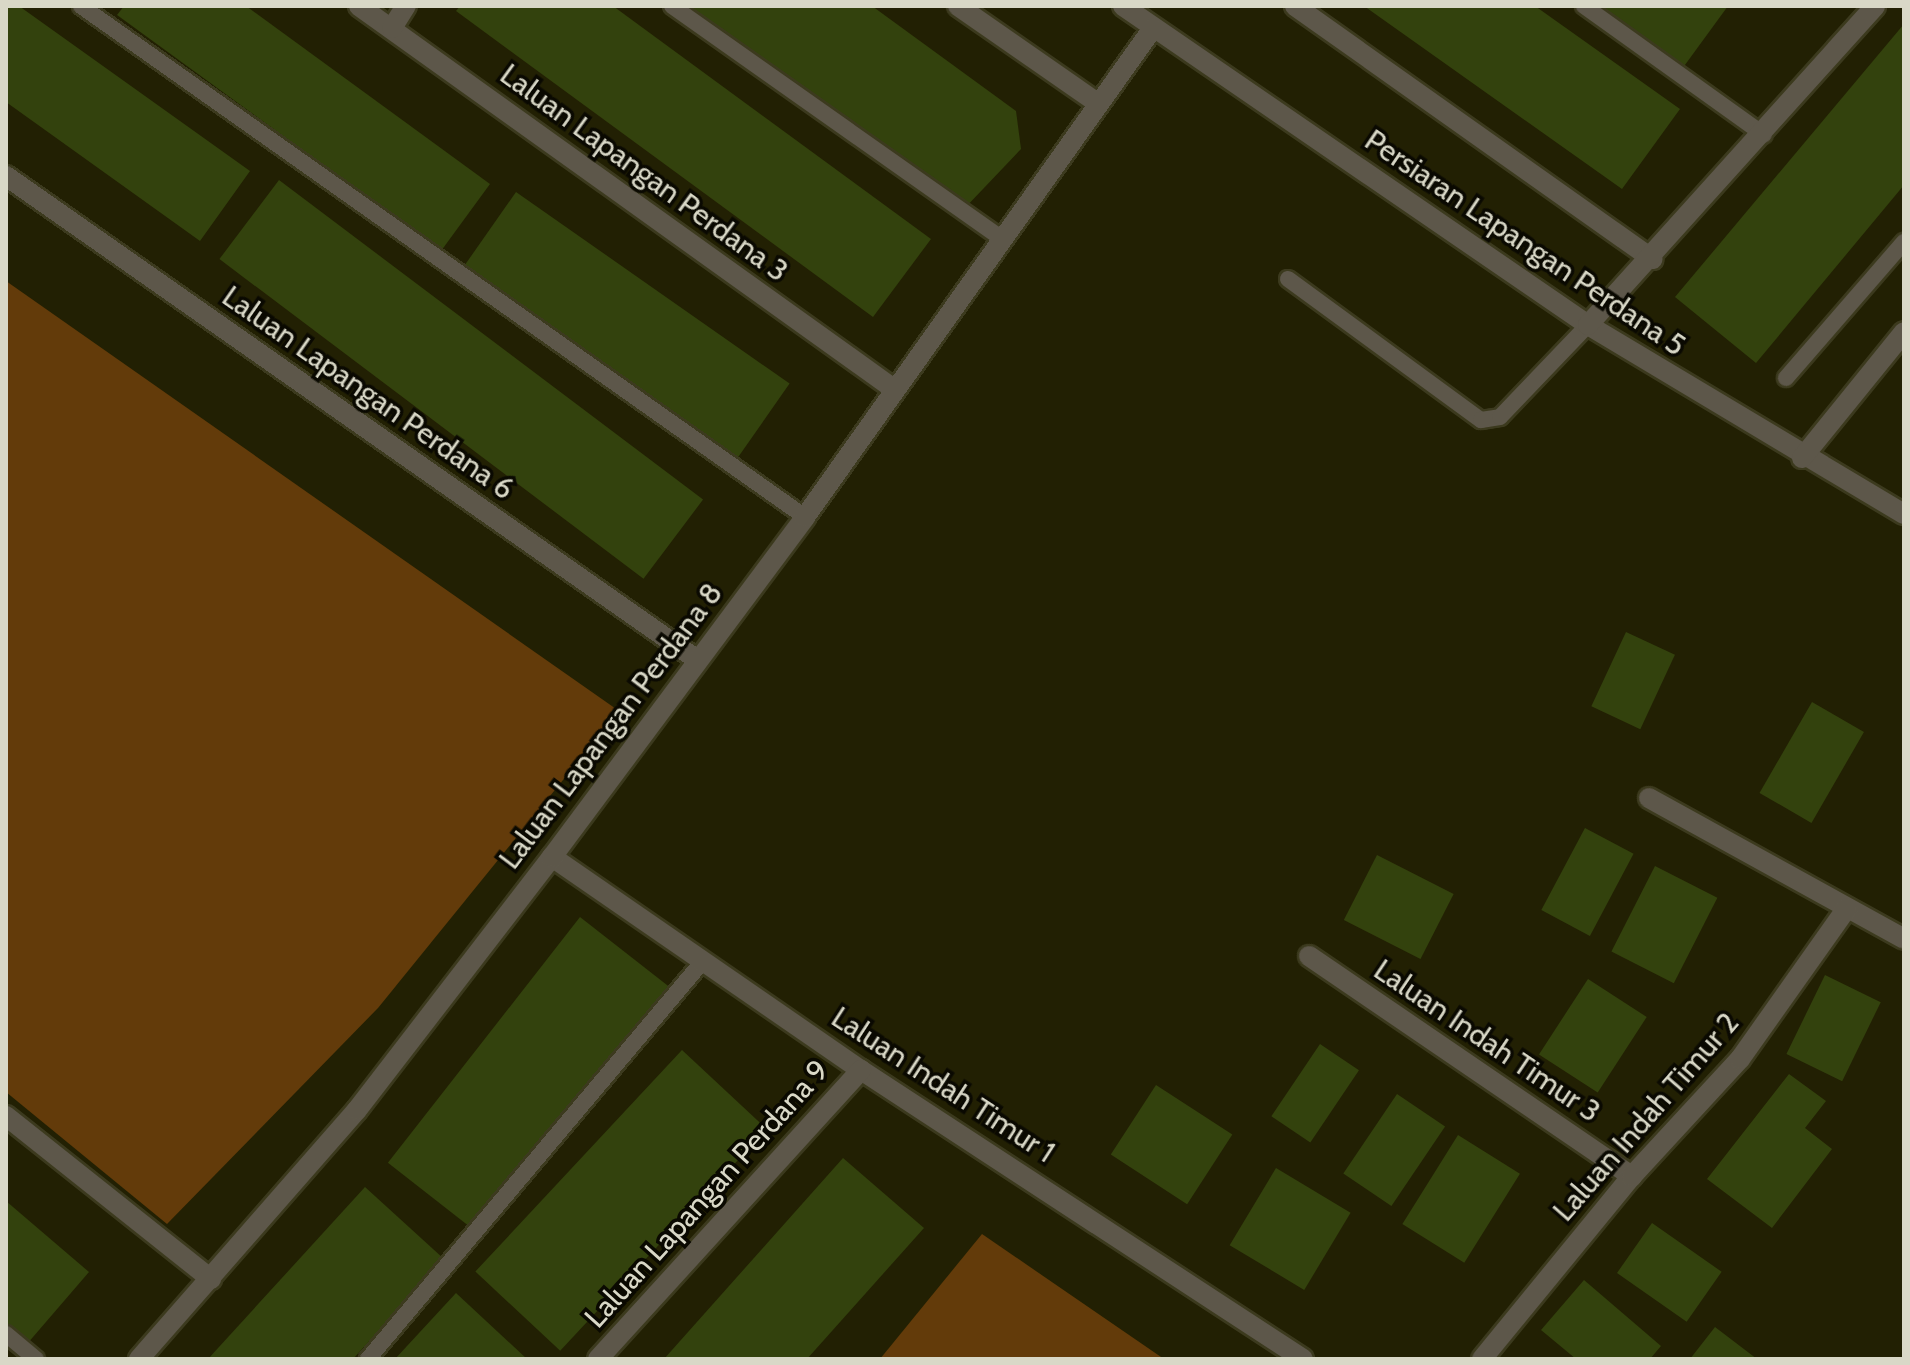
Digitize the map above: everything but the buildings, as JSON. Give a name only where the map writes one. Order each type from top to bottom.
[{"type":"street","name":"Laluan Lapangan Perdana 3","points":[[359,6],[894,389]]},
{"type":"street","points":[[392,28],[406,6]]},
{"type":"street","points":[[958,6],[1096,102]]},
{"type":"street","name":"Persiaran Lapangan Perdana 5","points":[[1123,6],[1588,325],[1802,458],[1904,514]]},
{"type":"street","points":[[1295,6],[1652,259]]},
{"type":"street","points":[[1588,325],[1764,135],[1863,10]]},
{"type":"street","name":"Laluan Lapangan Perdana 8","points":[[139,1359],[357,1110],[552,857],[696,659],[805,517],[1096,102],[1153,28]]},
{"type":"street","name":"Laluan Lapangan Perdana 6","points":[[6,176],[696,659]]},
{"type":"street","points":[[1802,458],[1903,336]]},
{"type":"street","points":[[1649,798],[1904,939]]},
{"type":"street","name":"Laluan Indah Timur 1","points":[[552,857],[861,1070],[1303,1359]]},
{"type":"street","name":"Laluan Indah Timur 2","points":[[1482,1359],[1632,1176],[1740,1059],[1847,908]]},
{"type":"street","name":"Laluan Indah Timur 3","points":[[1309,956],[1632,1176]]},
{"type":"street","name":"Laluan Lapangan Perdana 9","points":[[598,1359],[861,1070]]},
{"type":"street","points":[[6,1116],[211,1279]]},
{"type":"lane","points":[[81,6],[805,517]]},
{"type":"lane","points":[[672,6],[1000,237]]},
{"type":"lane","points":[[1584,6],[1764,135]]},
{"type":"lane","points":[[1786,378],[1904,242]]},
{"type":"lane","points":[[1288,279],[1481,420],[1500,417],[1588,325]]},
{"type":"lane","points":[[368,1359],[703,961]]},
{"type":"lane","points":[[6,1334],[36,1359]]},
{"type":"shaded area","points":[[6,281],[619,711],[378,1008],[167,1224],[6,1092]]},
{"type":"shaded area","points":[[982,1234],[1164,1359],[880,1359]]}]
